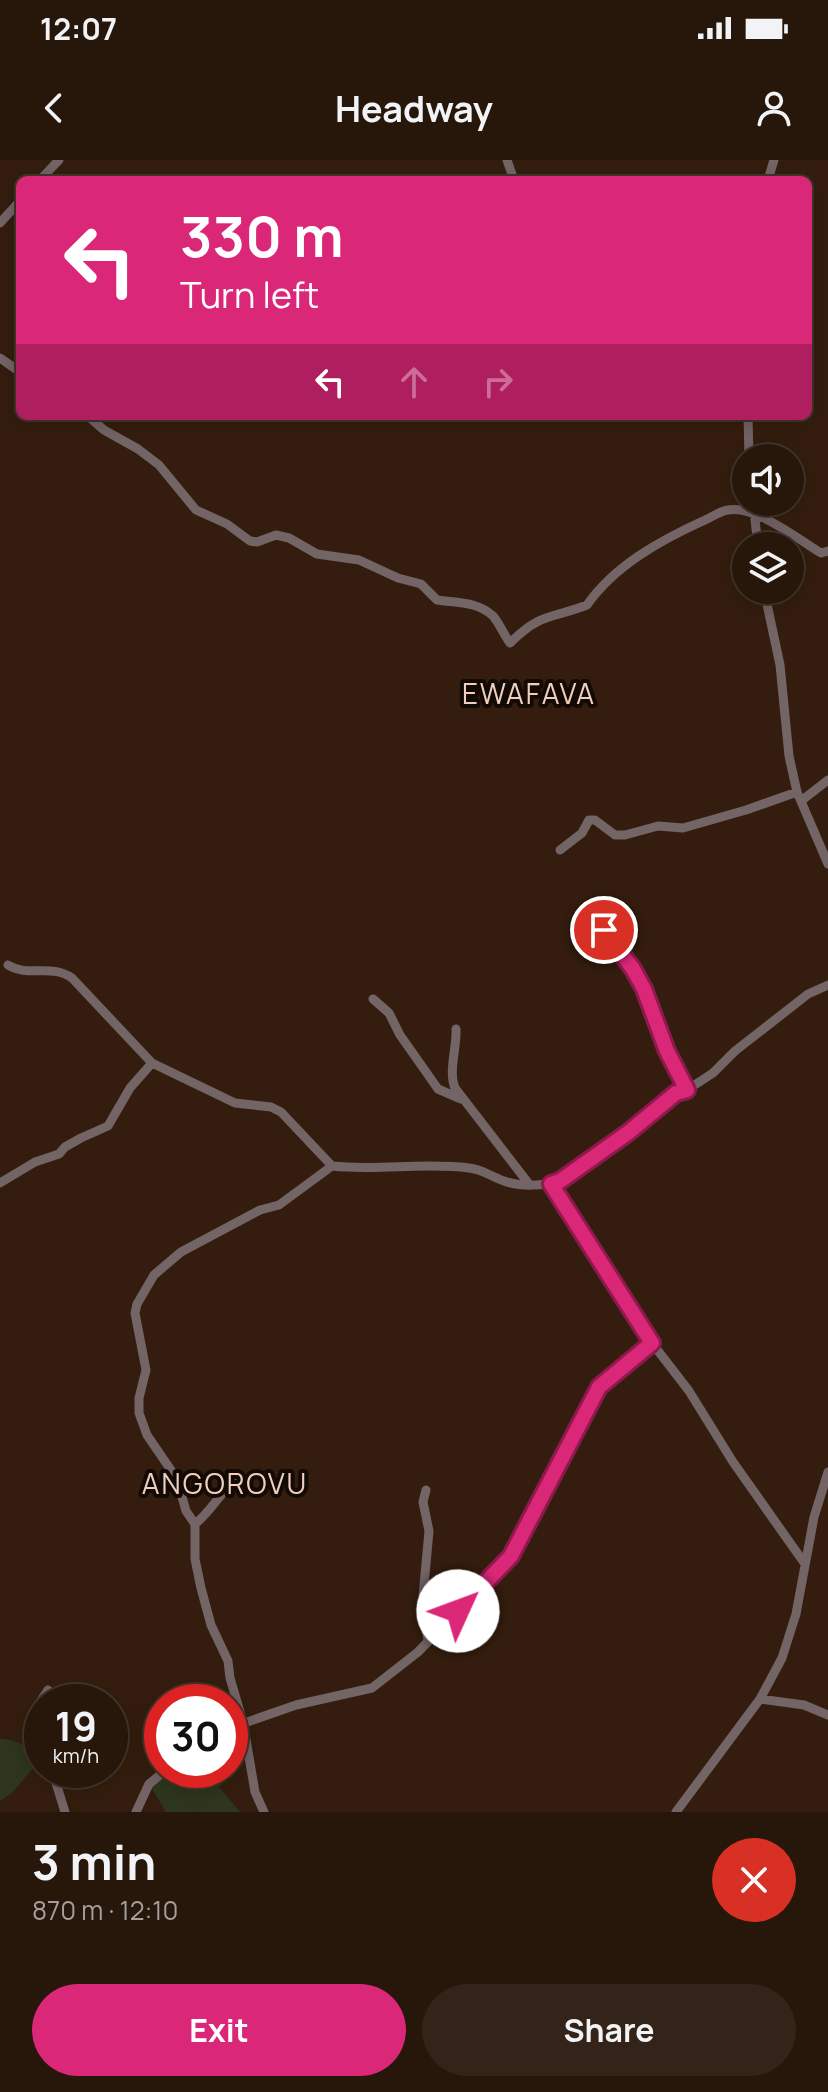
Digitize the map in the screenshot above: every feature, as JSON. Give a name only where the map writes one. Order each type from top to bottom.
[{"type":"street","points":[[44,176],[59,160]]},
{"type":"street","points":[[0,223],[16,205]]},
{"type":"street","points":[[93,420],[159,465],[196,510],[227,524],[250,541],[257,542],[276,535],[317,554],[359,560],[425,587],[437,600],[462,602],[483,610],[493,616],[510,643],[528,625],[587,605],[599,587],[619,570],[666,539],[732,511]]},
{"type":"street","points":[[748,420],[749,444]]},
{"type":"street","points":[[757,516],[821,553],[828,551]]},
{"type":"street","points":[[767,604],[780,665],[789,756],[799,797],[828,864]]},
{"type":"street","points":[[560,850],[582,833],[589,820],[595,820],[615,835],[658,826],[683,828],[799,797],[828,780]]},
{"type":"street","points":[[596,922],[639,979],[667,1051],[687,1090]]},
{"type":"street","points":[[8,965],[26,972],[58,970],[72,978],[152,1063],[235,1103],[271,1107],[281,1112],[332,1166]]},
{"type":"street","points":[[232,1684],[228,1661],[211,1625],[201,1588],[195,1559],[195,1524],[186,1511],[177,1479],[147,1435],[139,1413],[139,1398],[146,1370],[135,1313],[154,1275],[181,1252],[260,1210],[279,1205],[332,1166],[369,1168],[414,1164],[470,1168],[508,1183],[551,1184],[560,1181],[629,1132],[676,1093],[687,1090],[713,1073],[735,1051],[808,994],[828,985]]},
{"type":"street","points":[[373,999],[389,1013],[400,1035],[438,1089],[461,1099]]},
{"type":"street","points":[[456,1029],[452,1081],[461,1099],[529,1184]]},
{"type":"street","points":[[0,1183],[108,1126],[130,1088],[152,1063]]},
{"type":"street","points":[[551,1184],[652,1343],[689,1391],[733,1462],[805,1564]]},
{"type":"street","points":[[248,1721],[324,1698],[372,1688],[428,1642],[511,1556],[599,1387],[652,1343]]},
{"type":"street","points":[[676,1812],[760,1699],[782,1658],[796,1614],[814,1517],[828,1472]]},
{"type":"street","points":[[195,1524],[233,1482]]},
{"type":"street","points":[[426,1490],[423,1502],[429,1531],[423,1596],[428,1642]]},
{"type":"street","points":[[760,1699],[804,1705],[828,1715]]},
{"type":"street","points":[[248,1751],[255,1792],[264,1812]]},
{"type":"street","points":[[58,1788],[65,1812]]},
{"type":"street","points":[[136,1812],[147,1788]]},
{"type":"green space","points":[[0,1739],[12,1740],[24,1746],[24,1779],[0,1801]]},
{"type":"green space","points":[[152,1788],[220,1788],[240,1812],[166,1812]]},
{"type":"district","name":"EWAFAVA","points":[[529,693]]},
{"type":"district","name":"ANGOROVU","points":[[225,1483]]},
{"type":"route","points":[[458,1611],[511,1556],[599,1387],[652,1343],[551,1184],[560,1181],[629,1132],[676,1093],[687,1090],[667,1051],[644,989],[604,930]]}]
